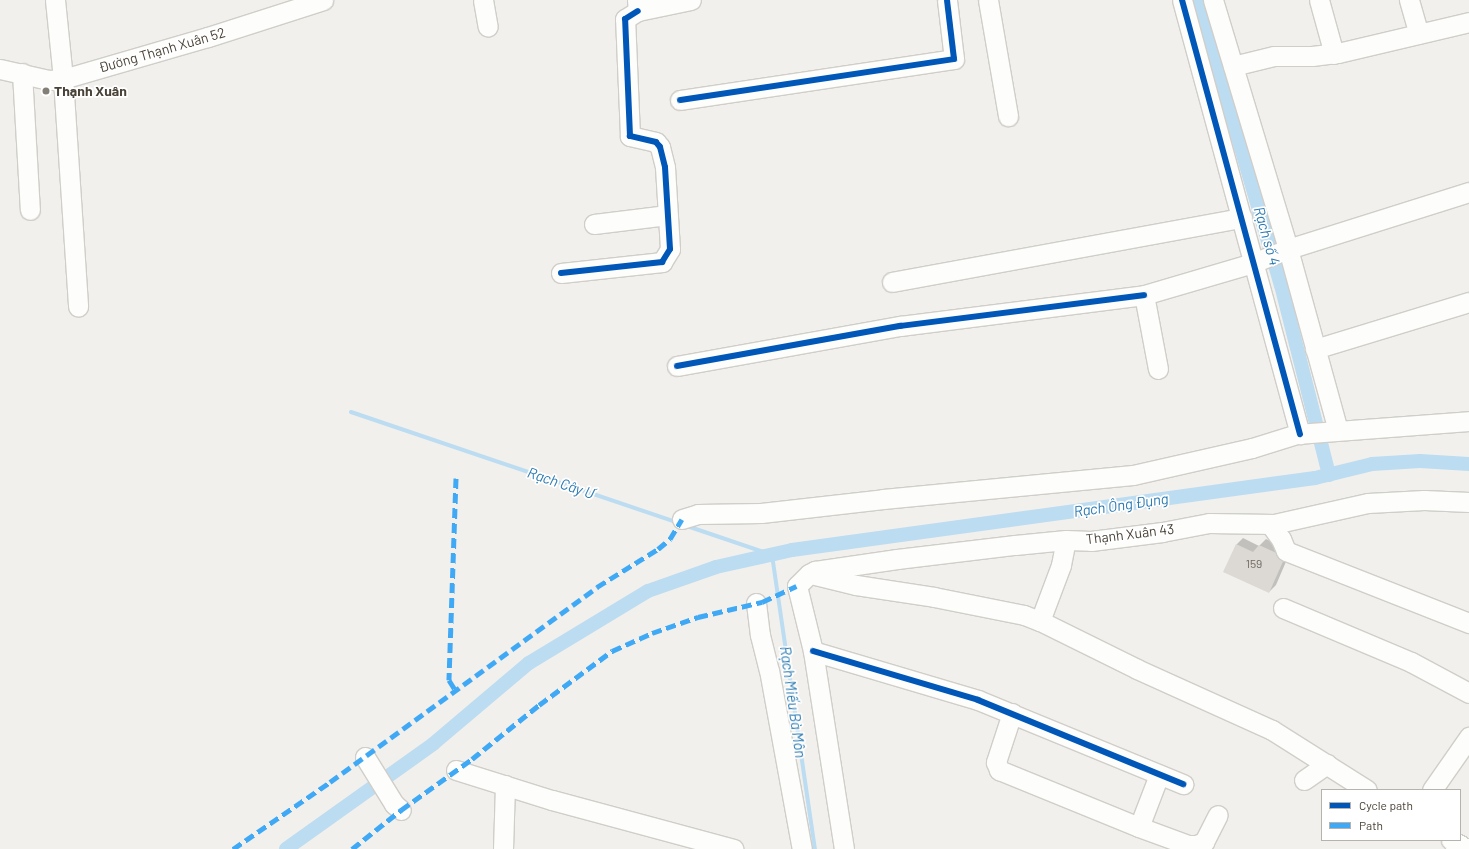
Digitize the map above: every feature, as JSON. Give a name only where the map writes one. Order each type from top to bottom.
[{"type":"street","points":[[54,0],[63,79],[78,307]]},
{"type":"street","name":"Đường Thạnh Xuân 52","points":[[0,69],[49,80],[63,79],[283,6],[323,0]]},
{"type":"street","points":[[482,0],[488,27]]},
{"type":"street","points":[[561,272],[662,262],[670,249],[665,167],[660,147],[656,142],[630,136],[627,107],[625,19],[638,5],[691,0]]},
{"type":"street","points":[[680,100],[954,58],[947,0]]},
{"type":"street","points":[[988,0],[1008,116]]},
{"type":"street","points":[[1182,0],[1300,434]]},
{"type":"street","points":[[1213,0],[1316,349],[1337,430]]},
{"type":"street","points":[[1319,0],[1334,54]]},
{"type":"street","points":[[1409,0],[1419,34]]},
{"type":"street","points":[[1233,66],[1274,56],[1312,56],[1334,54],[1469,22]]},
{"type":"street","points":[[22,73],[30,210]]},
{"type":"street","points":[[677,366],[900,326],[1144,295],[1254,263],[1287,249],[1469,192]]},
{"type":"street","points":[[594,224],[667,215]]},
{"type":"street","points":[[892,282],[1242,218]]},
{"type":"street","points":[[1144,295],[1158,369]]},
{"type":"street","points":[[1316,349],[1469,302]]},
{"type":"street","points":[[682,519],[698,514],[761,513],[883,499],[1133,475],[1252,448],[1300,434],[1469,421]]},
{"type":"street","name":"Thạnh Xuân 43","points":[[803,580],[815,571],[897,560],[1066,540],[1091,541],[1162,532],[1209,523],[1270,524],[1368,503],[1424,500],[1469,502]]},
{"type":"street","points":[[1270,524],[1281,539],[1286,551],[1469,623]]},
{"type":"street","points":[[1040,621],[1061,565],[1066,540]]},
{"type":"street","points":[[844,849],[803,580],[856,585],[934,597],[1024,615],[1040,621],[1137,669],[1272,730],[1365,789]]},
{"type":"street","points":[[756,604],[760,635],[769,670],[802,849]]},
{"type":"street","points":[[1283,608],[1411,662],[1469,693]]},
{"type":"street","points":[[813,652],[978,700],[1183,784]]},
{"type":"street","points":[[1012,713],[996,762],[999,770],[1139,827],[1188,845],[1196,845],[1204,842],[1218,815]]},
{"type":"street","points":[[1433,789],[1469,737]]},
{"type":"street","points":[[368,760],[397,807]]},
{"type":"street","points":[[1304,780],[1326,764]]},
{"type":"street","points":[[456,770],[552,800],[733,849]]},
{"type":"street","points":[[1139,827],[1159,775]]},
{"type":"street","points":[[503,849],[505,785]]},
{"type":"street","points":[[1453,841],[1467,849]]},
{"type":"building","points":[[1236,544],[1253,552],[1259,545],[1285,557],[1269,593],[1223,572]]},
{"type":"waterway","name":"Rạch số 4","points":[[1198,0],[1281,285],[1329,475]]},
{"type":"waterway","name":"Rạch Cây Ư","points":[[351,412],[678,523]]},
{"type":"waterway","name":"Rạch Ông Đụng","points":[[286,849],[433,744],[529,663],[648,591],[716,567],[792,550],[1315,478],[1372,464],[1420,461],[1469,464]]},
{"type":"waterway","name":"Rạch Miếu Bà Môn","points":[[684,525],[772,555],[815,849]]},
{"type":"marked path","points":[[456,478],[449,680],[456,691]]},
{"type":"marked path","points":[[233,849],[330,782],[597,587],[658,549],[670,539],[682,519]]},
{"type":"marked path","points":[[352,849],[401,810],[472,759],[539,705],[612,651],[652,633],[698,617],[762,602],[797,586]]},
{"type":"cycle path","points":[[680,100],[954,59],[947,0]]},
{"type":"cycle path","points":[[1182,0],[1300,434]]},
{"type":"cycle path","points":[[561,273],[662,262],[670,249],[665,167],[660,147],[656,142],[630,136],[625,19],[638,11]]},
{"type":"cycle path","points":[[677,366],[900,326],[1144,295]]},
{"type":"cycle path","points":[[813,651],[978,700],[1183,784]]},
{"type":"place","name":"Thạnh Xuân","points":[[46,91]]}]
